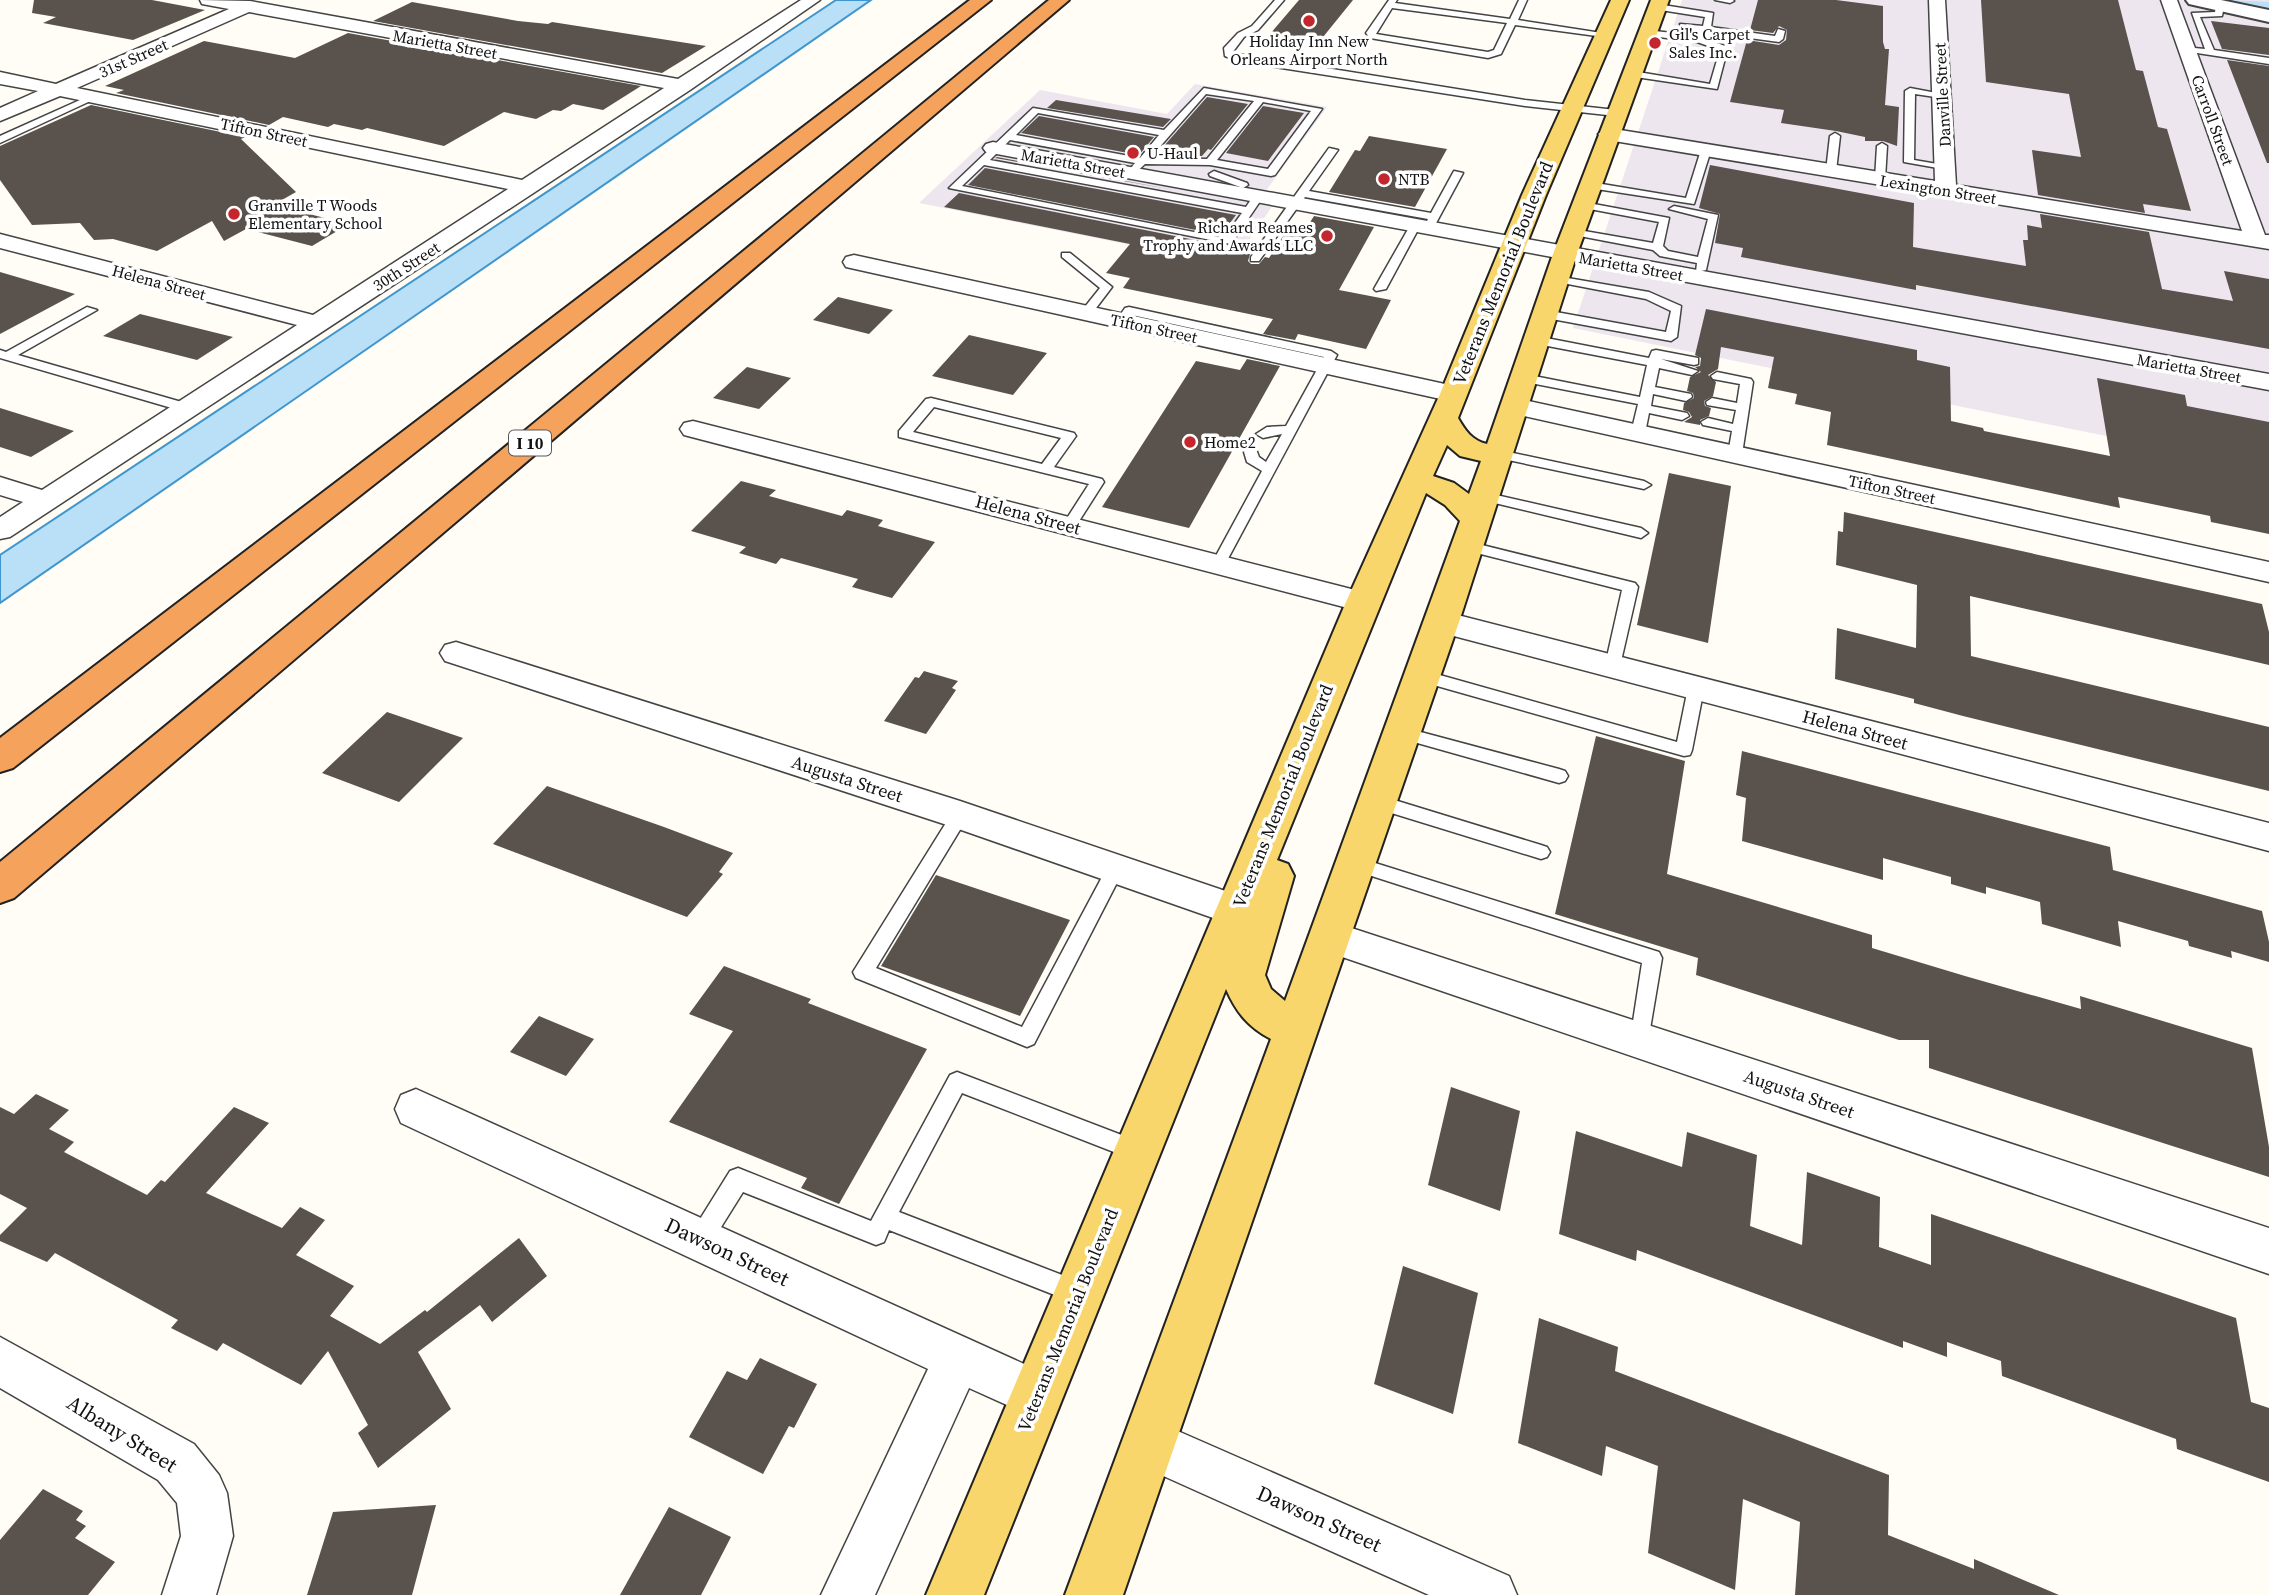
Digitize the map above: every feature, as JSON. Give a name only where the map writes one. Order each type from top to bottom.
[{"type":"highway","points":[[0,758],[982,0]]},
{"type":"highway","name":"I 10","points":[[0,887],[1060,0]]},
{"type":"main road","name":"Veterans Memorial Boulevard","points":[[955,1595],[1363,602],[1449,406],[1513,244],[1620,0]]},
{"type":"main road","points":[[1094,1595],[1442,622],[1556,279],[1654,16]]},
{"type":"main road","points":[[1449,406],[1460,445],[1474,453],[1499,454]]},
{"type":"main road","points":[[1416,481],[1441,486],[1457,496],[1475,520]]},
{"type":"main road","points":[[1296,1029],[1276,1021],[1256,1006],[1246,991],[1243,975],[1293,817],[1309,732]]},
{"type":"main road","points":[[967,1595],[1002,1484]]},
{"type":"street","name":"Marietta Street","points":[[208,0],[682,86]]},
{"type":"street","name":"31st Street","points":[[0,116],[265,0]]},
{"type":"street","name":"Danville Street","points":[[1937,0],[1946,190]]},
{"type":"street","name":"Carroll Street","points":[[2169,0],[2263,241]]},
{"type":"street","points":[[2195,0],[2269,16]]},
{"type":"street","name":"30th Street","points":[[0,530],[682,86],[805,1]]},
{"type":"street","name":"Tifton Street","points":[[0,78],[528,187]]},
{"type":"street","name":"Lexington Street","points":[[1612,124],[1706,150],[2263,241]]},
{"type":"street","name":"Marietta Street","points":[[993,149],[1136,167],[1246,196],[1298,198],[1513,244],[1569,243],[2269,382]]},
{"type":"street","name":"Helena Street","points":[[0,241],[318,323]]},
{"type":"street","name":"Tifton Street","points":[[854,262],[1325,366],[1449,406]]},
{"type":"street","name":"Tifton Street","points":[[1515,405],[1644,406],[1740,427],[2269,572]]},
{"type":"street","name":"Helena Street","points":[[693,429],[1363,602]]},
{"type":"street","points":[[0,486],[46,500]]},
{"type":"street","name":"Helena Street","points":[[1442,622],[2269,838]]},
{"type":"street","name":"Augusta Street","points":[[456,653],[960,815],[1236,910]]},
{"type":"street","name":"Augusta Street","points":[[1330,937],[2269,1251]]},
{"type":"street","name":"Dawson Street","points":[[416,1109],[1038,1395]]},
{"type":"street","points":[[848,1595],[958,1358]]},
{"type":"street","name":"Albany Street","points":[[0,1361],[176,1462],[201,1493],[207,1536],[189,1595]]},
{"type":"street","name":"Dawson Street","points":[[1148,1443],[1490,1595]]},
{"type":"lane","points":[[1280,0],[1255,28],[1241,35],[1227,50],[1228,54],[1237,58],[1512,101],[1572,107],[1612,124]]},
{"type":"lane","points":[[1524,0],[1513,22],[1499,52],[1488,55],[1373,36],[1370,33],[1392,2],[1513,22],[1604,34]]},
{"type":"lane","points":[[1719,0],[1730,2]]},
{"type":"lane","points":[[2211,53],[2194,15],[2219,14],[2220,6]]},
{"type":"lane","points":[[1654,16],[1710,15],[1706,29]]},
{"type":"lane","points":[[1654,16],[1706,29],[1779,39],[1781,31]]},
{"type":"lane","points":[[1632,74],[1714,87],[1725,49],[1717,44],[1688,38],[1654,16]]},
{"type":"lane","points":[[2187,49],[2269,61]]},
{"type":"lane","points":[[1203,91],[1317,109],[1271,173],[1209,168],[1184,162],[1136,167],[1203,91]]},
{"type":"lane","points":[[1942,94],[1910,91],[1909,162],[1945,168]]},
{"type":"lane","points":[[0,139],[93,97]]},
{"type":"lane","points":[[1209,168],[1261,99]]},
{"type":"lane","points":[[1166,133],[1036,110],[954,188],[1227,242],[1254,170]]},
{"type":"lane","points":[[1831,171],[1835,136]]},
{"type":"lane","points":[[1880,179],[1882,146]]},
{"type":"lane","points":[[993,149],[1246,196]]},
{"type":"lane","points":[[1255,259],[1333,150]]},
{"type":"lane","points":[[1586,195],[1690,202],[1706,150]]},
{"type":"lane","points":[[1209,168],[1246,196]]},
{"type":"lane","points":[[1380,289],[1458,173]]},
{"type":"lane","points":[[1586,195],[1665,220]]},
{"type":"lane","points":[[1669,208],[1714,217],[1700,270],[1664,254],[1661,242],[1669,208]]},
{"type":"lane","points":[[1569,243],[1661,242]]},
{"type":"lane","points":[[1692,244],[1706,247]]},
{"type":"lane","points":[[1066,255],[1106,287],[1086,313]]},
{"type":"lane","points":[[1545,314],[1671,337],[1677,309],[1649,296],[1556,279]]},
{"type":"lane","points":[[4,355],[91,310]]},
{"type":"lane","points":[[1536,340],[1652,369],[1691,371],[1656,354],[1652,369],[1644,406]]},
{"type":"lane","points":[[4,355],[187,408]]},
{"type":"lane","points":[[1218,565],[1325,366]]},
{"type":"lane","points":[[1717,376],[1747,388],[1740,427]]},
{"type":"lane","points":[[1524,378],[1644,406],[1684,406],[1644,406]]},
{"type":"lane","points":[[1046,469],[1069,436],[931,402],[904,434],[1097,482],[1069,526]]},
{"type":"lane","points":[[1740,427],[1710,412],[1740,427]]},
{"type":"lane","points":[[1263,434],[1272,430],[1291,430]]},
{"type":"lane","points":[[1251,452],[1252,459],[1269,470]]},
{"type":"lane","points":[[1499,454],[1644,485]]},
{"type":"lane","points":[[1475,520],[1641,533]]},
{"type":"lane","points":[[1475,520],[1630,587],[1613,666]]},
{"type":"lane","points":[[1422,676],[1684,750],[1696,688]]},
{"type":"lane","points":[[1402,733],[1559,776]]},
{"type":"lane","points":[[1378,802],[1541,852]]},
{"type":"lane","points":[[960,815],[863,972],[1027,1038],[1115,869]]},
{"type":"lane","points":[[1356,864],[1652,958],[1640,1041]]},
{"type":"lane","points":[[700,1240],[738,1178],[876,1234],[957,1082],[1137,1151]]},
{"type":"lane","points":[[884,1217],[1080,1293]]},
{"type":"shaded area","points":[[1682,0],[2269,0],[2269,469],[1573,328]]},
{"type":"shaded area","name":"U-Haul","points":[[1195,84],[1327,107],[1265,192],[1273,205],[1232,265],[919,203],[1040,90],[1167,114]]},
{"type":"water","points":[[836,0],[871,0],[0,603],[0,555]]},
{"type":"building","points":[[34,0],[152,0],[205,10],[133,40],[43,23],[56,17],[32,13]]},
{"type":"building","name":"Holiday Inn New Orleans Airport North","points":[[1299,0],[1353,0],[1319,42],[1270,34]]},
{"type":"building","points":[[1758,0],[1836,0],[1883,6],[1883,42],[1885,49],[1889,49],[1885,105],[1899,107],[1897,146],[1883,141],[1865,141],[1865,137],[1836,131],[1781,123],[1784,110],[1730,102],[1747,40],[1779,45],[1786,40],[1787,30],[1779,26],[1773,33],[1750,30]]},
{"type":"building","points":[[1981,0],[2118,0],[2136,70],[2143,71],[2158,127],[2167,129],[2191,211],[2143,204],[2145,213],[2038,195],[2032,150],[2081,157],[2069,94],[1986,82]]},
{"type":"building","points":[[412,2],[518,21],[548,24],[552,22],[706,46],[662,73],[373,21]]},
{"type":"building","points":[[2211,21],[2269,28],[2269,55],[2222,49]]},
{"type":"building","points":[[348,33],[641,86],[603,110],[573,104],[536,119],[504,112],[444,146],[367,128],[362,130],[334,124],[328,127],[283,117],[269,125],[116,93],[124,90],[105,86],[204,41],[295,58]]},
{"type":"building","points":[[2227,60],[2269,66],[2269,163],[2267,163]]},
{"type":"building","points":[[1207,97],[1248,104],[1211,150],[1208,149],[1202,156],[1156,155]]},
{"type":"building","points":[[1056,100],[1171,119],[1163,127],[1047,108]]},
{"type":"building","points":[[91,105],[245,137],[241,139],[296,192],[273,205],[349,224],[312,246],[246,229],[224,241],[212,221],[157,251],[113,239],[94,240],[80,223],[32,225],[0,180],[0,146]]},
{"type":"building","points":[[1263,106],[1304,113],[1268,161],[1226,153]]},
{"type":"building","points":[[1039,116],[1154,137],[1139,155],[1021,133]]},
{"type":"building","name":"NTB","points":[[1369,136],[1447,149],[1415,207],[1329,192],[1355,150],[1360,151]]},
{"type":"building","points":[[997,157],[1174,190],[995,158]]},
{"type":"building","points":[[1710,165],[1914,203],[1913,247],[2026,266],[2023,240],[2028,240],[2027,225],[2042,228],[2040,214],[2149,232],[2162,289],[2233,301],[2224,271],[2269,279],[2269,349],[1916,285],[1916,290],[1741,257],[1743,248],[1715,243],[1720,214],[1699,208]]},
{"type":"building","points":[[985,168],[1236,215],[1221,235],[968,185]]},
{"type":"building","points":[[959,193],[1215,244],[1213,247],[1250,254],[1248,261],[1251,264],[1259,264],[1265,257],[1269,258],[1291,224],[1307,227],[1314,216],[1374,227],[1339,290],[1391,300],[1366,349],[1298,334],[1295,340],[1263,334],[1273,319],[1123,288],[1130,278],[1106,273],[1130,244],[944,207]]},
{"type":"building","points":[[0,272],[75,294],[0,334]]},
{"type":"building","points":[[838,297],[893,310],[869,334],[813,320]]},
{"type":"building","points":[[1706,309],[1917,350],[1917,360],[1950,367],[1951,421],[1983,428],[1984,431],[2110,456],[2097,378],[2185,395],[2187,406],[2269,422],[2269,534],[2211,522],[2210,516],[2118,497],[2120,508],[1827,445],[1831,412],[1795,404],[1797,394],[1768,388],[1774,357],[1721,347],[1718,369],[1708,375],[1716,382],[1713,396],[1704,401],[1705,406],[1711,408],[1709,416],[1700,420],[1700,425],[1684,422],[1692,417],[1689,412],[1683,410],[1684,403],[1694,398],[1693,393],[1687,391],[1690,377],[1701,372],[1695,367],[1700,366],[1701,358],[1695,355]]},
{"type":"building","points":[[140,314],[233,337],[197,360],[103,336]]},
{"type":"building","points":[[969,335],[1047,353],[1013,395],[932,376]]},
{"type":"building","name":"Home2","points":[[1247,359],[1280,366],[1189,528],[1102,507],[1196,361],[1240,370]]},
{"type":"building","points":[[747,367],[791,378],[759,409],[713,398]]},
{"type":"building","points":[[0,408],[74,431],[31,457],[0,447]]},
{"type":"building","points":[[1669,473],[1731,486],[1708,643],[1637,625]]},
{"type":"building","points":[[741,481],[776,490],[769,496],[842,516],[847,510],[883,520],[878,526],[935,542],[892,598],[852,587],[858,579],[781,558],[776,564],[739,553],[746,547],[691,531]]},
{"type":"building","points":[[1844,512],[2262,604],[2269,632],[2269,665],[1970,596],[1971,656],[2269,727],[2269,791],[1963,716],[1914,703],[1914,699],[1835,679],[1837,628],[1916,648],[1917,585],[1836,565],[1838,531],[1843,532]]},
{"type":"building","points":[[924,671],[958,681],[952,688],[956,690],[926,734],[884,721],[915,677],[919,678]]},
{"type":"building","points":[[387,712],[463,738],[399,802],[322,773]]},
{"type":"building","points":[[1596,736],[1685,761],[1667,874],[1872,935],[1872,948],[1965,976],[2081,1009],[2080,996],[2252,1048],[2269,1147],[2269,1177],[1929,1068],[1929,1040],[1899,1040],[1696,975],[1698,958],[1555,914]]},
{"type":"building","points":[[1742,751],[2110,847],[2113,870],[2262,911],[2269,942],[2269,962],[2231,951],[2232,958],[2189,946],[2188,941],[2118,921],[2121,947],[2042,924],[2040,902],[1986,887],[1986,894],[1951,884],[1951,877],[1883,858],[1883,880],[1742,841],[1746,798],[1736,795]]},
{"type":"building","points":[[547,786],[733,853],[719,872],[723,874],[687,917],[493,844]]},
{"type":"building","points":[[936,875],[1070,920],[1020,1016],[881,966]]},
{"type":"building","points":[[724,966],[811,999],[808,1003],[927,1049],[839,1204],[801,1188],[807,1178],[669,1122],[733,1031],[689,1014]]},
{"type":"building","points":[[539,1016],[594,1039],[566,1076],[510,1052]]},
{"type":"building","points":[[1451,1087],[1520,1111],[1500,1211],[1428,1185]]},
{"type":"building","points":[[36,1094],[69,1110],[49,1129],[74,1142],[64,1152],[147,1195],[161,1180],[165,1182],[234,1107],[269,1123],[206,1193],[282,1228],[300,1207],[325,1220],[296,1255],[354,1286],[330,1316],[380,1344],[425,1310],[427,1312],[519,1238],[547,1276],[492,1322],[480,1305],[418,1352],[451,1409],[378,1468],[358,1433],[368,1425],[328,1351],[301,1385],[223,1343],[217,1351],[171,1328],[178,1320],[55,1253],[47,1262],[0,1241],[0,1235],[27,1208],[0,1194],[0,1107],[14,1114]]},
{"type":"building","points":[[1576,1131],[1682,1167],[1687,1132],[1757,1155],[1750,1226],[1802,1245],[1807,1172],[1880,1197],[1879,1247],[1931,1265],[1931,1214],[2236,1318],[2251,1402],[2269,1408],[2269,1482],[2177,1449],[2176,1439],[2002,1376],[2001,1361],[1947,1342],[1947,1357],[1903,1341],[1903,1348],[1637,1250],[1636,1261],[1559,1234]]},
{"type":"building","points":[[1403,1266],[1478,1293],[1453,1414],[1374,1384]]},
{"type":"building","points":[[1539,1318],[1618,1347],[1615,1371],[1889,1475],[1888,1535],[1974,1569],[1974,1559],[2059,1595],[1795,1595],[1800,1522],[1743,1499],[1735,1590],[1648,1553],[1658,1466],[1606,1446],[1602,1476],[1518,1443]]},
{"type":"building","points":[[760,1358],[817,1384],[794,1428],[789,1426],[763,1474],[689,1437],[727,1371],[747,1380]]},
{"type":"building","points":[[43,1489],[83,1511],[76,1520],[86,1526],[75,1538],[115,1562],[88,1595],[0,1595],[0,1540]]},
{"type":"building","points":[[436,1505],[412,1595],[307,1595],[333,1512]]},
{"type":"building","points":[[669,1507],[731,1537],[701,1595],[620,1595]]},
{"type":"waterway","points":[[2237,0],[2269,7]]},
{"type":"place","name":"Holiday Inn New Orleans Airport North","points":[[1309,21]]},
{"type":"place","name":"Gil's Carpet Sales Inc.","points":[[1655,43]]},
{"type":"place","name":"U-Haul","points":[[1133,153]]},
{"type":"place","name":"NTB","points":[[1384,179]]},
{"type":"place","name":"Granville T Woods Elementary School","points":[[234,214]]},
{"type":"place","name":"Richard Reames Trophy and Awards LLC","points":[[1327,236]]},
{"type":"place","name":"Home2","points":[[1190,442]]}]
